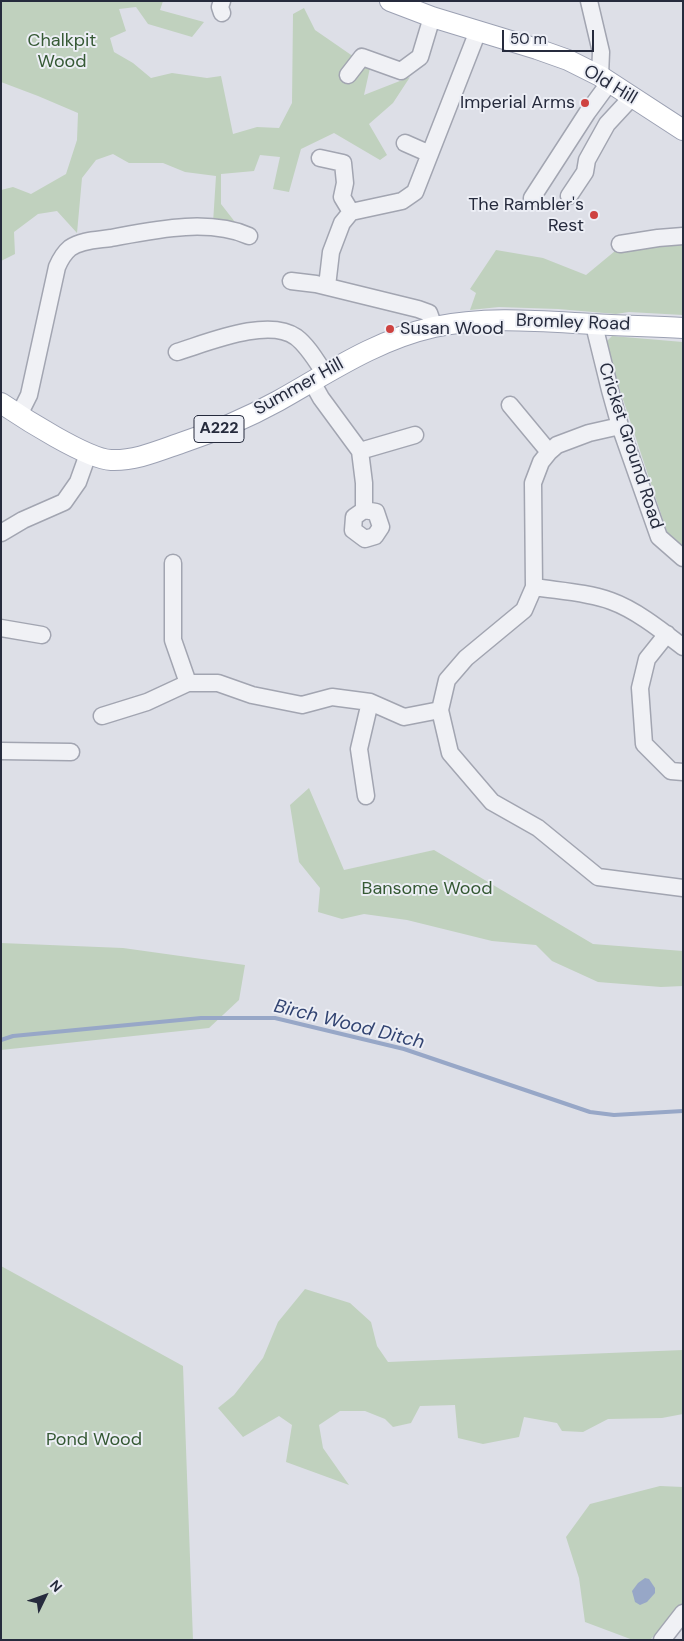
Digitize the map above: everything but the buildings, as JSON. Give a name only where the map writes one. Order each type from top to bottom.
[{"type":"main road","name":"Old Hill","points":[[390,1],[432,17],[568,60],[604,79],[683,130]]},
{"type":"main road","name":"Bromley Road","points":[[434,328],[475,322],[511,320],[683,328]]},
{"type":"main road","name":"Summer Hill","points":[[1,403],[88,454],[110,460],[144,456],[214,431],[274,403],[376,347],[403,336],[434,328]]},
{"type":"street","points":[[532,198],[587,113],[604,79],[602,52],[589,1]]},
{"type":"street","points":[[348,75],[362,57],[401,71],[420,57],[432,17]]},
{"type":"street","points":[[327,286],[331,252],[342,224],[351,212],[402,201],[414,192],[478,31]]},
{"type":"street","points":[[569,196],[585,172],[587,160],[607,124],[632,97]]},
{"type":"street","points":[[404,144],[430,154]]},
{"type":"street","points":[[320,158],[343,163],[344,183],[342,197],[351,212]]},
{"type":"street","points":[[19,415],[29,395],[58,267],[61,258],[71,248],[82,243],[182,227],[229,230],[249,236]]},
{"type":"street","points":[[620,244],[683,236]]},
{"type":"street","points":[[291,281],[327,286],[418,309],[429,313],[434,328]]},
{"type":"street","name":"Cricket Ground Road","points":[[594,325],[620,426],[659,537],[683,558]]},
{"type":"street","points":[[177,352],[243,332],[278,330],[298,338],[318,378],[320,398],[360,451],[364,483],[364,510]]},
{"type":"street","points":[[510,405],[548,452]]},
{"type":"street","points":[[620,426],[589,433],[557,445],[548,452],[541,462],[533,483],[534,587],[524,610],[466,658],[447,680],[440,710],[450,754],[492,802],[538,828],[598,877],[683,888]]},
{"type":"street","points":[[360,451],[415,435]]},
{"type":"street","points":[[1,533],[23,520],[64,502],[78,482],[88,454]]},
{"type":"street","points":[[173,563],[173,640],[188,683]]},
{"type":"street","points":[[534,587],[612,601],[648,620],[683,647]]},
{"type":"street","points":[[1,628],[42,635]]},
{"type":"street","points":[[666,634],[647,659],[640,688],[644,744],[671,771],[683,772]]},
{"type":"street","points":[[102,716],[147,702],[188,683],[218,682],[252,695],[302,705],[332,697],[370,702],[404,717],[440,710]]},
{"type":"street","points":[[366,796],[360,748],[370,702]]},
{"type":"street","points":[[1,751],[71,752]]},
{"type":"street","points":[[662,1640],[683,1613]]},
{"type":"green space","name":"Chalkpit Wood","points":[[1,1],[163,1],[160,10],[204,22],[192,37],[148,24],[136,7],[119,9],[126,31],[110,38],[114,52],[133,63],[151,78],[172,73],[207,78],[221,76],[233,134],[257,127],[279,128],[292,103],[293,14],[304,8],[315,30],[370,68],[364,95],[410,77],[393,103],[369,124],[387,155],[380,160],[334,133],[301,149],[289,192],[273,189],[280,157],[260,155],[254,171],[221,174],[221,204],[235,222],[213,223],[216,176],[185,172],[163,163],[129,163],[113,154],[96,160],[82,178],[77,233],[57,211],[38,214],[14,232],[15,254],[1,261],[1,190],[13,187],[31,194],[66,174],[77,140],[78,113],[1,82]]},
{"type":"green space","points":[[683,238],[683,315],[629,312],[616,314],[558,309],[499,307],[470,310],[476,293],[470,289],[496,250],[543,258],[586,275],[615,251],[659,240]]},
{"type":"green space","points":[[612,336],[683,342],[683,546],[667,532],[606,348],[607,341]]},
{"type":"green space","name":"Bansome Wood","points":[[309,788],[344,870],[434,850],[593,944],[683,951],[683,986],[661,987],[598,982],[552,961],[536,945],[492,941],[407,920],[364,914],[342,919],[318,912],[320,888],[299,862],[290,805]]},
{"type":"green space","points":[[1,943],[123,948],[245,965],[239,1000],[209,1028],[1,1050]]},
{"type":"green space","name":"Pond Wood","points":[[1,1266],[183,1366],[193,1640],[1,1640]]},
{"type":"green space","points":[[305,1289],[350,1303],[371,1322],[377,1346],[388,1362],[683,1350],[683,1414],[662,1418],[608,1419],[583,1432],[562,1431],[557,1423],[524,1417],[519,1437],[483,1444],[458,1438],[455,1405],[420,1406],[411,1423],[393,1427],[385,1419],[365,1411],[340,1411],[319,1425],[323,1448],[349,1485],[286,1462],[292,1425],[279,1416],[243,1437],[218,1408],[234,1395],[263,1358],[278,1322]]},
{"type":"green space","points":[[660,1486],[683,1487],[683,1605],[650,1640],[633,1640],[585,1622],[579,1578],[566,1537],[590,1504]]},
{"type":"water","points":[[645,1578],[649,1579],[655,1588],[655,1593],[647,1602],[640,1605],[635,1602],[632,1591]]},
{"type":"waterway","name":"Birch Wood Ditch","points":[[1,1040],[13,1036],[201,1018],[275,1018],[404,1049],[590,1112],[614,1115],[683,1111]]},
{"type":"place","name":"Imperial Arms","points":[[585,103]]},
{"type":"place","name":"The Rambler's Rest","points":[[594,215]]},
{"type":"place","name":"Susan Wood","points":[[390,329]]}]
